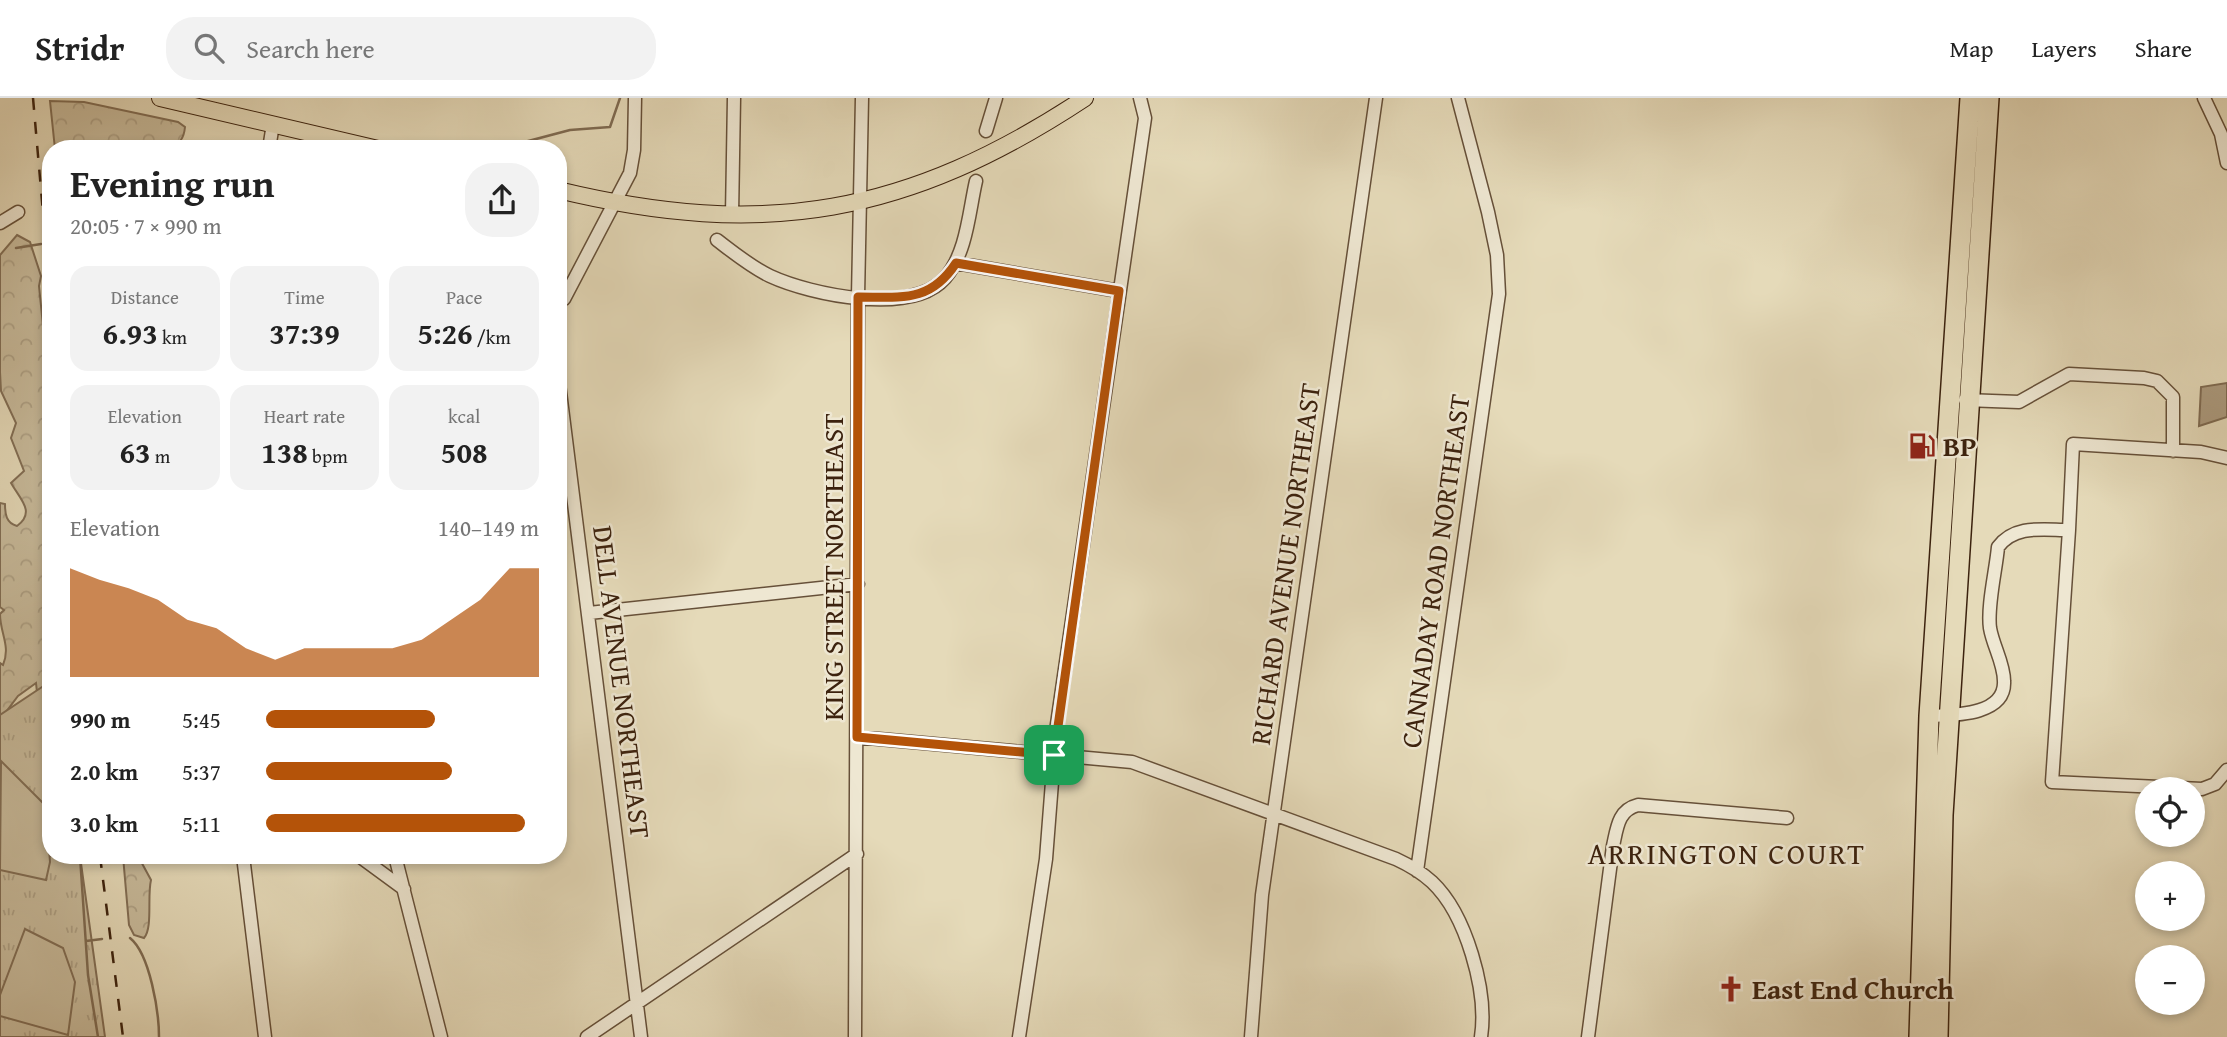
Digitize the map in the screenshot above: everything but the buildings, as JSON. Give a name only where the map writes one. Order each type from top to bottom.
[{"type":"highway","points":[[1938,1037],[1970,98]]},
{"type":"highway","points":[[1919,1037],[1929,716],[1989,98]]},
{"type":"main road","points":[[160,98],[341,140]]},
{"type":"main road","points":[[567,192],[681,213],[732,215],[810,211],[909,188],[970,165],[1025,136],[1085,98]]},
{"type":"street","points":[[567,290],[630,173],[634,150],[635,98]]},
{"type":"street","points":[[732,215],[734,98]]},
{"type":"street","name":"KING STREET NORTHEAST","points":[[855,1037],[858,297],[862,98]]},
{"type":"street","points":[[986,131],[996,98]]},
{"type":"street","points":[[1018,1037],[1046,859],[1054,755],[1145,118],[1140,98]]},
{"type":"street","name":"RICHARD AVENUE NORTHEAST","points":[[1251,1037],[1257,945],[1376,98]]},
{"type":"street","name":"CANNADAY ROAD NORTHEAST","points":[[1418,871],[1499,294],[1492,233],[1458,98]]},
{"type":"street","points":[[2204,98],[2221,134],[2227,163]]},
{"type":"street","points":[[270,140],[273,124]]},
{"type":"street","points":[[717,240],[752,265],[785,282],[813,291],[858,297],[903,297],[924,293],[941,283],[956,263],[976,181]]},
{"type":"street","points":[[0,223],[18,212]]},
{"type":"street","points":[[956,263],[1119,291]]},
{"type":"street","points":[[1960,400],[2019,402],[2069,374],[2144,378],[2157,382],[2173,397],[2173,451]]},
{"type":"street","points":[[2227,458],[2073,444],[2052,782],[2202,789],[2215,784],[2227,770]]},
{"type":"street","name":"DELL AVENUE NORTHEAST","points":[[567,445],[640,1037]]},
{"type":"street","points":[[1929,716],[1986,708],[2001,695],[2005,683],[1990,628],[1998,547],[2012,534],[2027,530],[2069,530]]},
{"type":"street","points":[[589,613],[858,584]]},
{"type":"street","points":[[857,737],[1146,765],[1396,859],[1418,871],[1442,894],[1462,928],[1481,995],[1481,1037]]},
{"type":"street","points":[[1588,1037],[1618,823],[1631,807],[1787,818]]},
{"type":"street","points":[[587,1037],[857,854]]},
{"type":"street","points":[[244,864],[265,1037]]},
{"type":"street","points":[[370,864],[404,889]]},
{"type":"street","points":[[397,864],[441,1037]]},
{"type":"green space","points":[[50,101],[84,102],[178,122],[185,127],[180,140],[54,140]]},
{"type":"green space","points":[[17,235],[30,242],[41,276],[42,721],[36,683],[18,696],[0,720],[0,663],[3,665],[6,646],[0,614],[4,610],[0,607],[0,503],[5,504],[6,515],[13,525],[17,526],[23,521],[26,510],[11,483],[24,471],[11,438],[16,423],[1,391],[0,255]]},
{"type":"green space","points":[[42,687],[42,864],[81,864],[105,1037],[0,1037],[0,715]]},
{"type":"green space","points":[[1,761],[42,802],[42,864],[50,864],[46,880],[0,870]]},
{"type":"green space","points":[[124,864],[142,864],[151,880],[148,927],[144,938],[134,935],[129,925]]},
{"type":"green space","points":[[25,929],[63,948],[75,982],[68,1035],[0,1016],[0,995]]},
{"type":"shaded area","points":[[2227,383],[2227,417],[2199,426],[2201,387]]},
{"type":"waterway","points":[[532,140],[570,130],[610,127],[620,98]]},
{"type":"waterway","points":[[16,248],[41,244]]},
{"type":"waterway","points":[[81,864],[88,975],[98,1037]]},
{"type":"waterway","points":[[130,938],[137,946],[148,970],[155,999],[159,1037]]},
{"type":"waterway","points":[[86,941],[102,939]]},
{"type":"railway","points":[[33,98],[42,201]]},
{"type":"railway","points":[[101,864],[123,1037]]},
{"type":"place","name":"BP","points":[[1922,446]]},
{"type":"place","name":"East End Church","points":[[1731,989]]},
{"type":"district","name":"ARRINGTON COURT","points":[[1727,854]]},
{"type":"route","points":[[956,263],[1119,291],[1054,755],[857,737],[858,297],[903,297],[924,293],[941,283],[956,263]]}]
